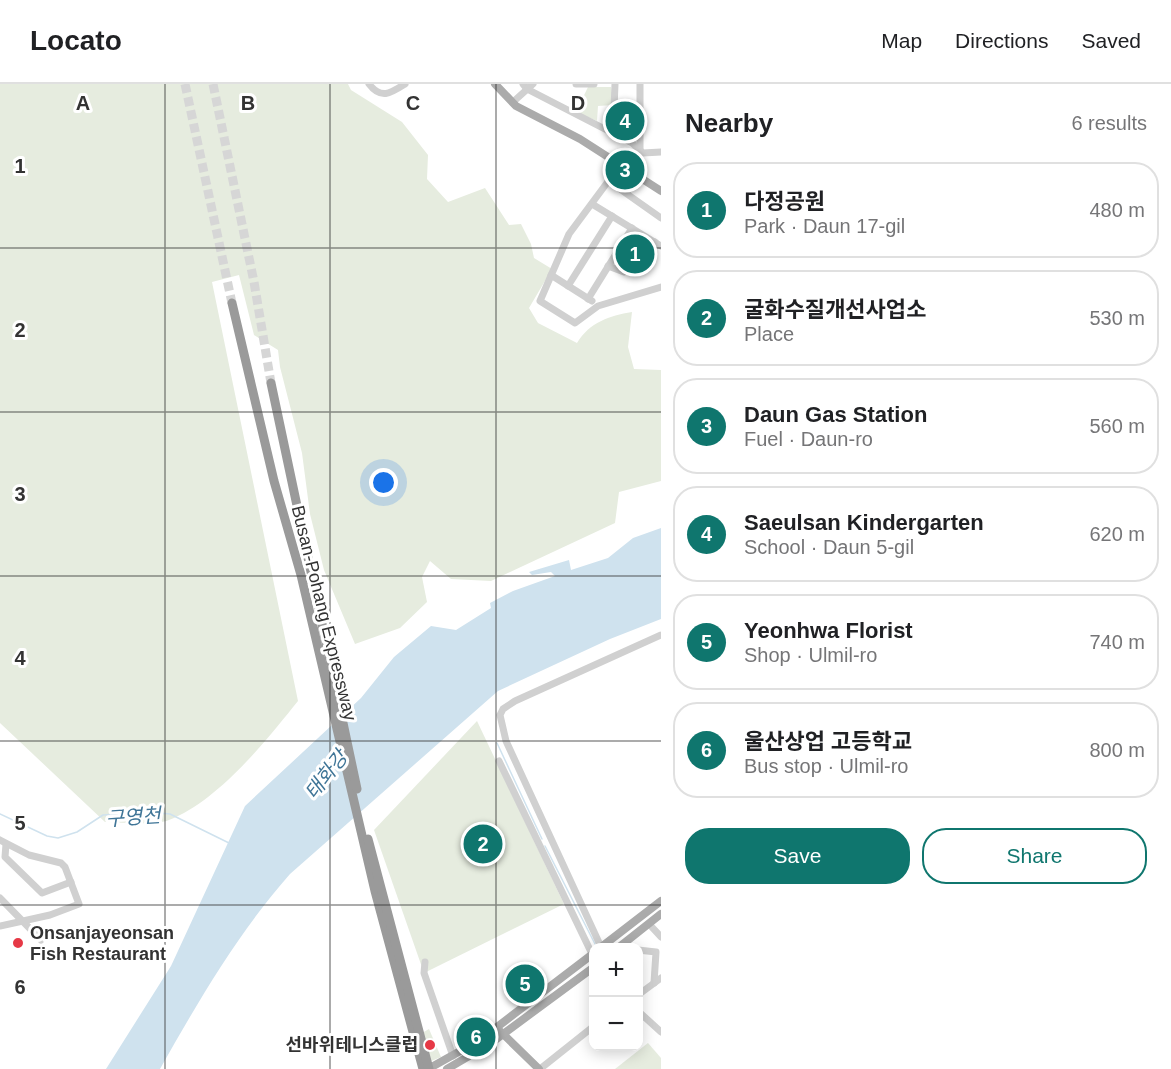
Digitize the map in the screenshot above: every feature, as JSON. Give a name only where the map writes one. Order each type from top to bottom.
[{"type":"highway","name":"Busan-Pohang Expressway","points":[[232,303],[428,1069]]},
{"type":"highway","name":"Busan-Pohang Expressway","points":[[271,383],[318,635],[375,891],[423,1069]]},
{"type":"main road","points":[[495,84],[513,102],[621,164],[661,191]]},
{"type":"main road","points":[[606,943],[661,901]]},
{"type":"main road","points":[[627,943],[661,915]]},
{"type":"main road","points":[[428,1069],[453,1056],[497,1027],[589,956]]},
{"type":"main road","points":[[447,1069],[503,1035],[589,971]]},
{"type":"main road","points":[[497,1027],[540,1069]]},
{"type":"street","points":[[369,84],[379,94],[387,95],[405,84]]},
{"type":"street","points":[[576,84],[594,84]]},
{"type":"street","points":[[613,133],[615,84]]},
{"type":"street","points":[[640,84],[640,150]]},
{"type":"street","points":[[513,102],[528,86],[613,133],[644,153],[661,153]]},
{"type":"street","points":[[621,164],[610,182],[569,234],[540,301],[575,323],[598,306],[660,286]]},
{"type":"street","points":[[610,182],[661,218]]},
{"type":"street","points":[[592,204],[658,244],[641,265],[624,272],[608,266]]},
{"type":"street","points":[[568,286],[612,216]]},
{"type":"street","points":[[588,299],[632,228]]},
{"type":"street","points":[[551,275],[598,306]]},
{"type":"street","points":[[599,943],[506,741],[500,715],[503,709],[544,687],[661,635]]},
{"type":"street","points":[[499,761],[589,945]]},
{"type":"street","points":[[540,844],[551,838]]},
{"type":"street","points":[[0,927],[24,922],[79,904],[61,863],[29,855],[3,842]]},
{"type":"street","points":[[3,842],[5,857],[42,893],[71,882]]},
{"type":"street","points":[[0,897],[40,940]]},
{"type":"street","points":[[649,924],[661,937]]},
{"type":"street","points":[[643,950],[658,952],[654,983]]},
{"type":"street","points":[[425,962],[424,973],[453,1056]]},
{"type":"street","points":[[643,992],[661,978]]},
{"type":"street","points":[[643,1015],[661,1032]]},
{"type":"street","points":[[540,1069],[589,1030]]},
{"type":"shaded area","points":[[0,84],[348,84],[351,90],[402,122],[428,155],[427,179],[448,202],[485,188],[509,225],[521,224],[531,244],[534,258],[552,269],[529,308],[538,323],[577,343],[588,330],[601,321],[632,312],[628,347],[634,369],[661,370],[661,481],[619,492],[615,523],[491,581],[451,579],[430,561],[422,577],[427,602],[400,628],[355,644],[324,570],[310,514],[302,453],[280,367],[278,350],[254,335],[239,275],[212,282],[298,701],[240,769],[223,785],[187,811],[163,822],[105,822],[0,723]]},
{"type":"shaded area","points":[[588,87],[611,87],[613,105],[598,106],[597,121],[576,112]]},
{"type":"shaded area","points":[[636,235],[652,244],[640,263],[624,270],[618,264]]},
{"type":"shaded area","points":[[477,721],[564,904],[424,973],[374,830]]},
{"type":"shaded area","name":"선바위테니스클럽","points":[[429,1029],[441,1057],[429,1062],[422,1033]]},
{"type":"shaded area","points":[[648,1043],[661,1058],[661,1069],[615,1069],[638,1051],[643,1051],[643,1047]]},
{"type":"water","name":"태화강","points":[[661,528],[661,619],[610,639],[498,691],[290,874],[236,943],[160,1069],[106,1069],[171,966],[245,806],[361,698],[394,657],[431,626],[456,630],[491,608],[490,603],[513,591],[555,576],[551,572],[532,575],[529,572],[569,560],[571,570],[608,558],[633,538]]},
{"type":"waterway","points":[[497,743],[542,839]]},
{"type":"waterway","name":"구영천","points":[[0,814],[47,836],[58,838],[77,832],[103,815],[149,812],[170,814],[229,843]]},
{"type":"waterway","points":[[545,846],[594,943]]},
{"type":"tunnel","points":[[185,84],[232,303]]},
{"type":"tunnel","points":[[213,84],[254,282],[271,383]]},
{"type":"place","name":"Saeulsan Kindergarten","points":[[625,121]]},
{"type":"place","name":"Daun Gas Station","points":[[625,170]]},
{"type":"place","name":"다정공원","points":[[635,254]]},
{"type":"place","name":"굴화수질개선사업소","points":[[483,844]]},
{"type":"place","name":"Onsanjayeonsan Fish Restaurant","points":[[18,943]]},
{"type":"place","name":"Yeonhwa Florist","points":[[525,984]]},
{"type":"place","name":"울산상업 고등학교","points":[[476,1037]]},
{"type":"place","name":"선바위테니스클럽","points":[[430,1045]]}]
